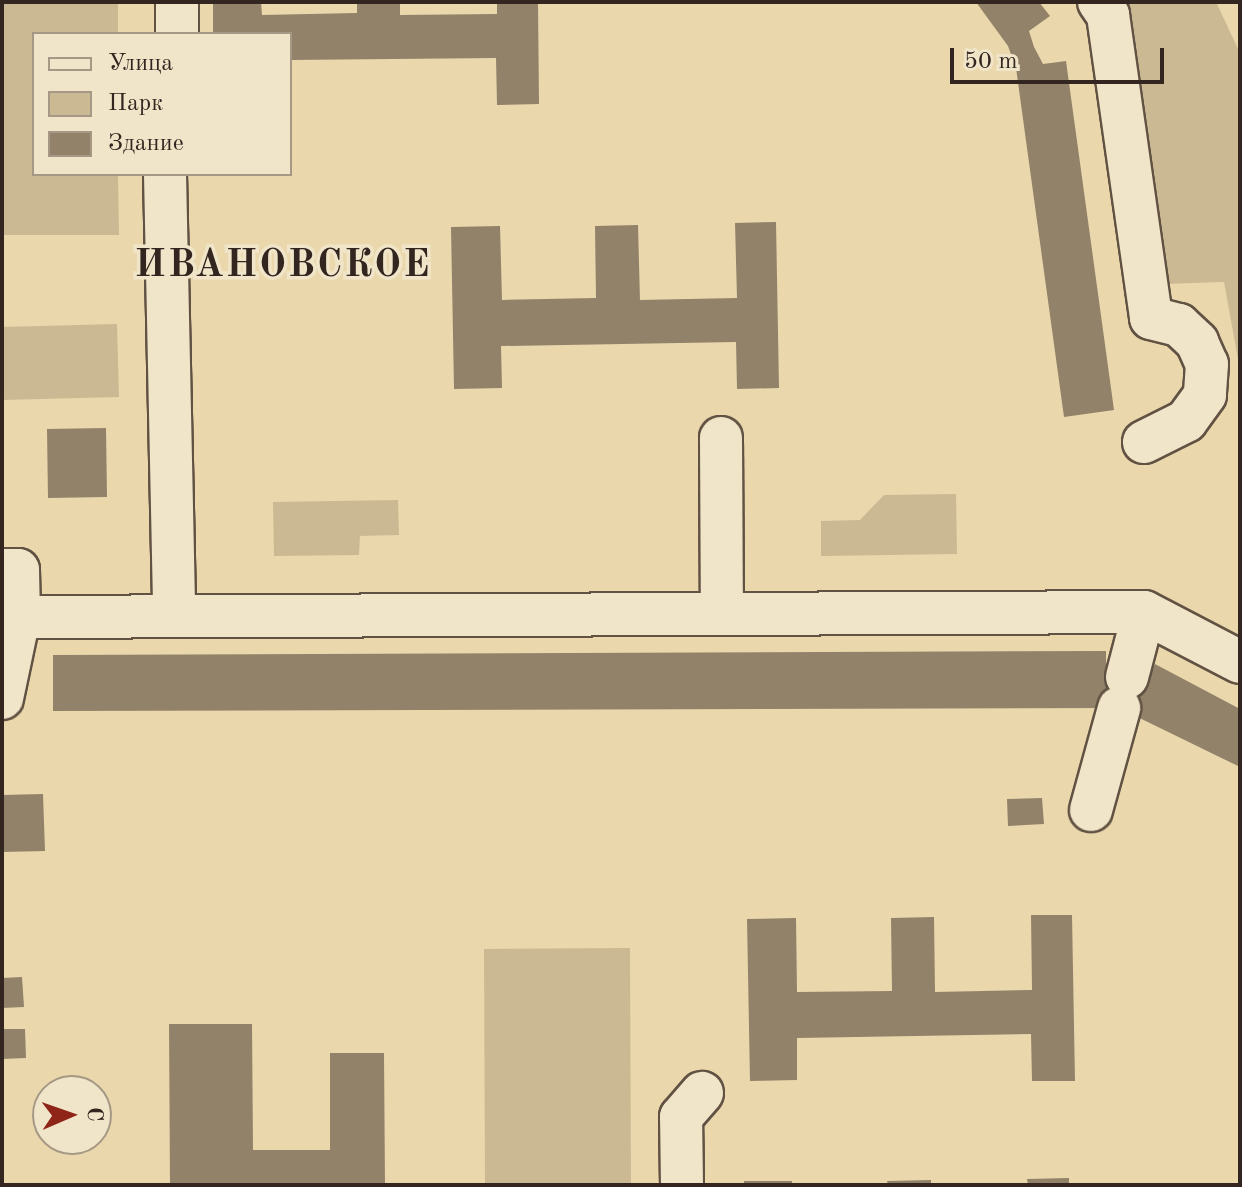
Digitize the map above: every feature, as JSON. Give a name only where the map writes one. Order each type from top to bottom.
[{"type":"lane","points":[[177,2],[177,32]]},
{"type":"lane","points":[[1099,2],[1108,15],[1151,318],[1179,325],[1197,342],[1209,379],[1205,395],[1186,421],[1144,442]]},
{"type":"lane","points":[[165,176],[174,616]]},
{"type":"lane","points":[[721,438],[722,614]]},
{"type":"lane","points":[[2,570],[18,570],[19,617],[2,698]]},
{"type":"lane","points":[[19,617],[1153,609],[1240,662]]},
{"type":"lane","points":[[1091,810],[1123,693],[1153,609]]},
{"type":"lane","points":[[682,1185],[681,1117],[702,1093]]},
{"type":"green space","points":[[2,2],[118,2],[118,32],[32,32],[32,176],[118,176],[119,235],[2,235]]},
{"type":"green space","points":[[1119,2],[1216,2],[1240,53],[1240,370],[1224,282],[1163,284]]},
{"type":"green space","points":[[117,324],[119,397],[2,400],[2,327]]},
{"type":"green space","points":[[956,494],[957,554],[821,556],[821,521],[860,520],[884,495]]},
{"type":"green space","points":[[398,500],[399,535],[360,536],[359,555],[274,556],[273,502]]},
{"type":"green space","points":[[630,948],[631,1185],[485,1185],[484,949]]},
{"type":"building","points":[[213,2],[261,2],[262,15],[357,13],[357,2],[400,2],[400,15],[497,14],[497,2],[538,2],[539,104],[497,105],[496,58],[292,60],[292,32],[213,32]]},
{"type":"building","points":[[976,2],[1039,2],[1050,16],[1029,31],[1034,47],[1043,64],[1066,61],[1114,410],[1064,417],[1016,68],[1008,46]]},
{"type":"building","points":[[776,222],[779,388],[737,389],[736,342],[501,346],[502,388],[454,389],[451,227],[500,226],[502,300],[596,298],[595,226],[638,225],[640,300],[737,298],[735,223]]},
{"type":"building","points":[[106,428],[107,497],[48,498],[47,429]]},
{"type":"building","points":[[1106,651],[1106,670],[1147,680],[1155,664],[1240,709],[1240,767],[1119,708],[53,711],[53,655]]},
{"type":"building","points":[[43,794],[45,851],[2,852],[2,795]]},
{"type":"building","points":[[1042,798],[1044,824],[1008,826],[1007,799]]},
{"type":"building","points":[[1031,915],[1072,915],[1075,1081],[1032,1081],[1031,1034],[797,1038],[797,1080],[750,1081],[747,919],[796,918],[797,992],[892,991],[891,918],[934,917],[935,992],[1032,990]]},
{"type":"building","points":[[22,977],[24,1007],[2,1008],[2,978]]},
{"type":"building","points":[[169,1024],[252,1024],[253,1150],[330,1150],[330,1053],[384,1053],[385,1185],[170,1185]]},
{"type":"building","points":[[2,1029],[25,1029],[26,1058],[2,1059]]},
{"type":"building","points":[[1069,1178],[1069,1185],[1028,1185],[1027,1179]]},
{"type":"building","points":[[931,1180],[931,1185],[888,1185],[887,1181]]},
{"type":"building","points":[[744,1181],[792,1181],[792,1185],[744,1185]]},
{"type":"district","name":"ИВАНОВСКОЕ","points":[[283,267]]}]
